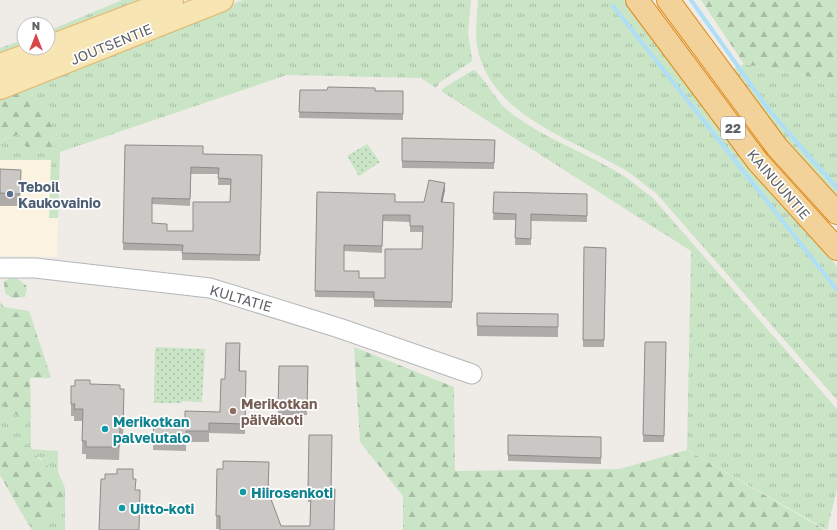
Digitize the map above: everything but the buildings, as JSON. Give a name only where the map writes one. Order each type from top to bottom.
[{"type":"highway","name":"KAINUUNTIE","points":[[637,0],[758,162],[837,249]]},
{"type":"highway","name":"KAINUUNTIE","points":[[668,0],[777,147],[837,213]]},
{"type":"main road","name":"JOUTSENTIE","points":[[56,45],[172,0]]},
{"type":"main road","name":"JOUTSENTIE","points":[[0,88],[222,0]]},
{"type":"main road","name":"JOUTSENTIE","points":[[0,65],[25,56]]},
{"type":"street","name":"KULTATIE","points":[[0,268],[43,269],[210,288],[339,328],[472,374]]},
{"type":"shaded area","points":[[0,160],[51,160],[49,218],[58,218],[57,257],[0,256]]},
{"type":"green space","points":[[122,0],[149,0],[56,37],[56,28]]},
{"type":"green space","points":[[243,0],[471,0],[468,33],[472,59],[471,62],[440,82],[436,88],[421,78],[287,75],[60,152],[58,218],[49,218],[51,160],[0,160],[0,140],[23,134],[59,140],[48,118],[47,110],[27,88]]},
{"type":"green space","points":[[478,0],[624,0],[688,85],[837,266],[837,400],[657,194],[625,170],[536,122],[515,108],[498,90],[485,70],[477,46],[476,29]]},
{"type":"green space","points":[[701,0],[837,0],[837,97],[817,78],[744,64]]},
{"type":"green space","points":[[16,43],[16,51],[0,58],[0,48]]},
{"type":"green space","points":[[744,64],[817,78],[837,97],[837,207],[729,71]]},
{"type":"green space","points":[[473,70],[476,71],[505,108],[519,119],[548,136],[609,167],[624,176],[653,198],[837,409],[837,489],[827,530],[687,450],[691,251],[441,91]]},
{"type":"green space","points":[[27,88],[47,110],[48,118],[59,140],[55,147],[37,151],[25,146],[22,134],[0,140],[0,96]]},
{"type":"green space","points":[[367,144],[380,162],[359,176],[347,156]]},
{"type":"green space","points":[[13,276],[26,285],[27,289],[25,297],[12,298],[5,293],[4,282]]},
{"type":"green space","points":[[0,302],[4,307],[29,311],[51,378],[30,378],[31,449],[58,451],[58,472],[65,488],[65,530],[32,530],[25,519],[46,519],[42,459],[29,451],[0,426]]},
{"type":"green space","points":[[29,311],[51,378],[30,378],[31,418],[20,417],[0,403],[0,315]]},
{"type":"green space","points":[[155,347],[205,349],[202,402],[182,401],[182,403],[154,403]]},
{"type":"green space","points":[[354,347],[454,387],[455,471],[619,469],[687,450],[825,530],[403,530],[403,496],[360,442]]},
{"type":"green space","points":[[0,426],[44,463],[59,479],[62,486],[60,511],[46,519],[25,519],[0,475]]},
{"type":"waterway","points":[[691,0],[769,110],[837,188]]},
{"type":"waterway","points":[[613,6],[837,290]]},
{"type":"place","name":"Teboil Kaukovainio","points":[[10,194]]},
{"type":"place","name":"Merikotkan päiväkoti","points":[[233,411]]},
{"type":"place","name":"Merikotkan palvelutalo","points":[[105,429]]},
{"type":"place","name":"Hiirosenkoti","points":[[243,492]]},
{"type":"place","name":"Uitto-koti","points":[[122,508]]}]
